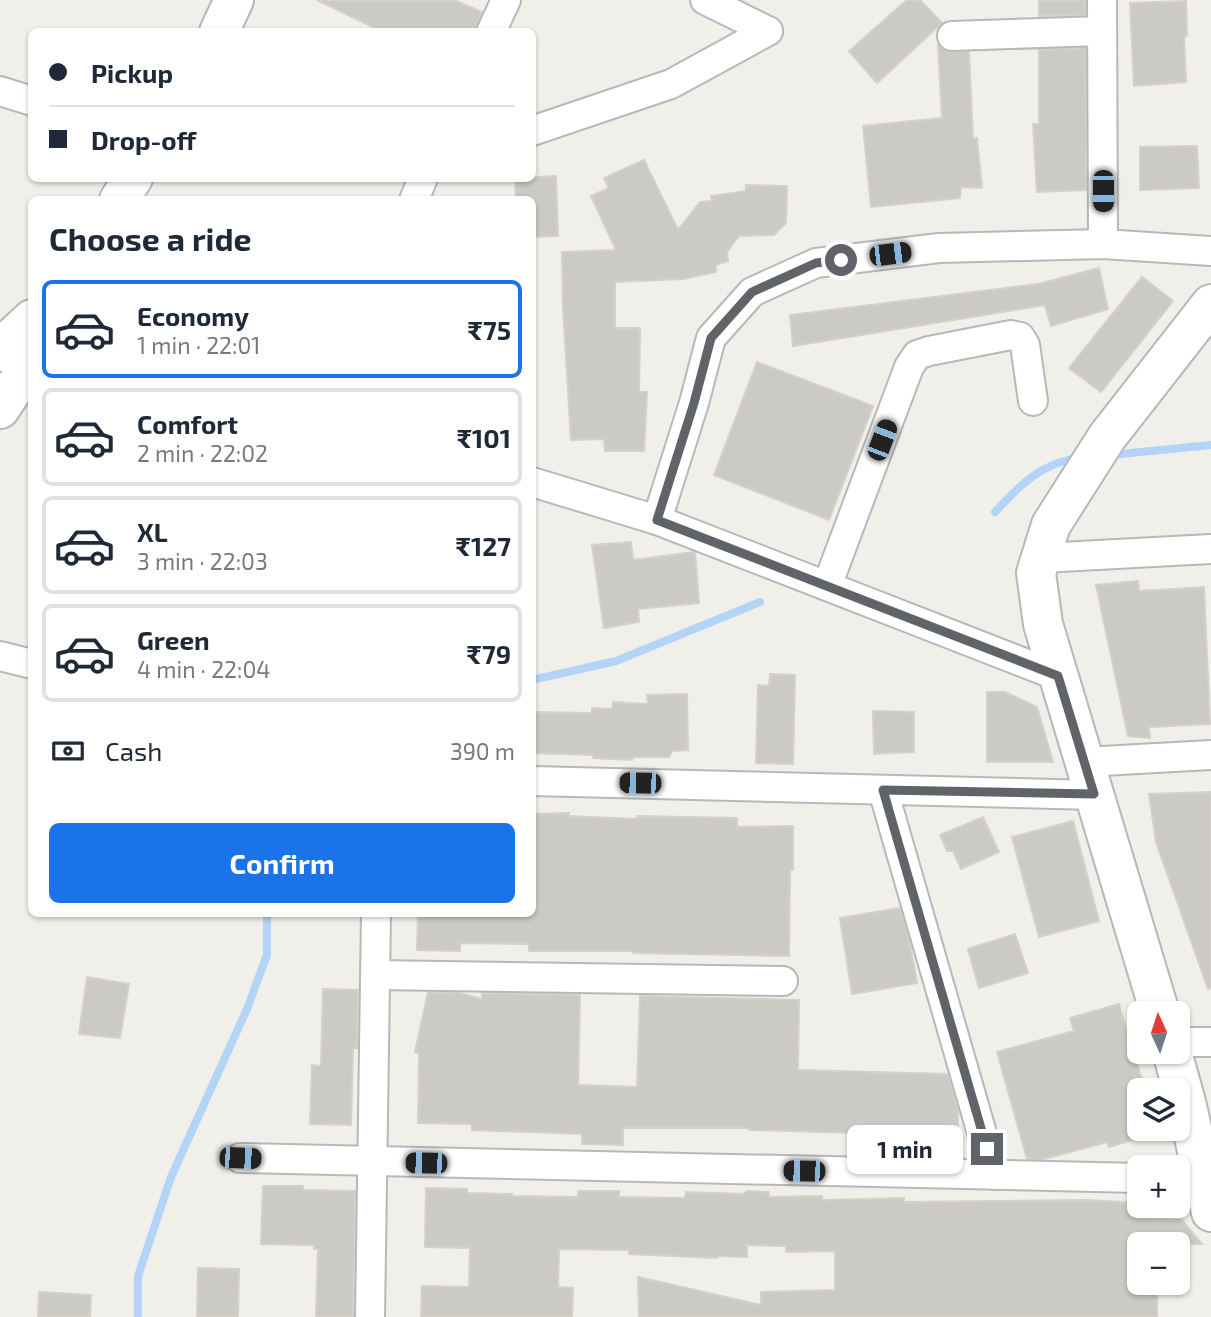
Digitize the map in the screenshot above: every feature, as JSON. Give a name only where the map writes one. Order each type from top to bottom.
[{"type":"street","points":[[221,28],[234,0]]},
{"type":"street","points":[[493,28],[506,0]]},
{"type":"street","points":[[536,130],[671,84],[768,31],[705,0]]},
{"type":"street","points":[[1101,0],[1103,244]]},
{"type":"street","points":[[952,36],[1102,31]]},
{"type":"street","points":[[0,92],[28,100]]},
{"type":"street","points":[[657,520],[694,403],[711,338],[752,292],[816,263],[939,248],[1103,244],[1211,251]]},
{"type":"street","points":[[1156,1001],[1043,624],[1036,573],[1051,525],[1085,470],[1107,437],[1211,304]]},
{"type":"street","points":[[0,352],[28,323]]},
{"type":"street","points":[[827,586],[909,368],[917,355],[1011,335],[1020,337],[1025,345],[1033,401]]},
{"type":"street","points":[[0,409],[28,368]]},
{"type":"street","points":[[536,483],[657,520],[1058,676]]},
{"type":"street","points":[[1041,558],[1211,549]]},
{"type":"street","points":[[0,656],[28,663]]},
{"type":"street","points":[[536,781],[883,790],[1089,778],[1211,755]]},
{"type":"street","points":[[883,790],[994,1175]]},
{"type":"street","points":[[370,1317],[376,917]]},
{"type":"street","points":[[375,975],[783,981]]},
{"type":"street","points":[[1190,1042],[1211,1042]]},
{"type":"street","points":[[1175,1064],[1186,1102],[1197,1190]]},
{"type":"street","points":[[240,1158],[1127,1178]]},
{"type":"building","points":[[317,0],[454,0],[482,12],[475,28],[375,28]]},
{"type":"building","points":[[907,0],[920,0],[942,23],[877,83],[849,51]]},
{"type":"building","points":[[1039,0],[1085,0],[1085,15],[1039,16]]},
{"type":"building","points":[[1186,1],[1186,82],[1134,86],[1130,3]]},
{"type":"building","points":[[938,45],[945,51],[969,52],[973,138],[977,138],[982,188],[961,187],[960,198],[871,207],[863,126],[942,118]]},
{"type":"building","points":[[1086,48],[1086,190],[1037,192],[1033,124],[1039,124],[1039,50]]},
{"type":"building","points":[[1197,146],[1199,188],[1140,190],[1140,147]]},
{"type":"building","points":[[644,160],[678,230],[700,202],[712,201],[711,196],[746,191],[746,185],[787,186],[786,223],[774,235],[739,236],[727,252],[728,261],[716,265],[716,272],[683,279],[615,282],[615,328],[640,328],[639,392],[647,392],[644,451],[605,451],[604,439],[571,440],[562,252],[616,250],[591,196],[609,188],[604,178]]},
{"type":"building","points":[[556,176],[558,236],[536,237],[536,196],[516,196],[515,182],[536,182],[536,177]]},
{"type":"building","points":[[1099,268],[1108,309],[1051,326],[1045,305],[793,346],[790,315],[1038,284]]},
{"type":"building","points":[[1142,277],[1173,301],[1101,392],[1069,368]]},
{"type":"building","points":[[757,362],[873,406],[829,520],[714,475]]},
{"type":"building","points":[[631,542],[633,560],[695,552],[699,603],[638,609],[639,622],[604,628],[592,545]]},
{"type":"building","points":[[1138,581],[1139,591],[1204,587],[1210,724],[1149,727],[1150,738],[1128,736],[1096,585]]},
{"type":"building","points":[[770,674],[795,675],[793,764],[756,763],[758,685],[769,686]]},
{"type":"building","points":[[987,692],[1005,692],[1037,707],[1053,762],[987,762]]},
{"type":"building","points":[[687,694],[688,750],[672,751],[669,757],[633,757],[632,760],[593,758],[594,755],[536,753],[536,712],[592,713],[592,708],[612,709],[613,702],[648,704],[647,695]]},
{"type":"building","points":[[873,711],[914,712],[914,752],[874,754]]},
{"type":"building","points":[[1211,792],[1211,988],[1208,989],[1156,842],[1149,794]]},
{"type":"building","points":[[569,813],[569,816],[637,819],[637,816],[737,818],[737,827],[793,826],[789,956],[529,951],[529,944],[460,943],[460,951],[417,950],[418,917],[536,917],[536,814]]},
{"type":"building","points":[[983,817],[999,852],[961,869],[953,851],[947,851],[940,835]]},
{"type":"building","points":[[1073,821],[1099,921],[1039,937],[1012,837]]},
{"type":"building","points":[[900,908],[917,983],[852,994],[840,918]]},
{"type":"building","points":[[1015,934],[1028,973],[979,988],[968,949]]},
{"type":"building","points":[[87,977],[129,984],[120,1038],[79,1034]]},
{"type":"building","points":[[323,989],[358,990],[351,1125],[310,1124],[312,1065],[321,1066]]},
{"type":"building","points":[[428,992],[459,993],[482,999],[482,993],[580,995],[578,1085],[637,1087],[640,996],[799,1000],[798,1070],[948,1074],[958,1112],[958,1136],[749,1128],[623,1128],[623,1145],[582,1144],[582,1134],[472,1130],[472,1124],[418,1123],[419,1053],[415,1052]]},
{"type":"building","points":[[1119,1004],[1127,1030],[1127,1064],[1137,1064],[1141,1078],[1127,1078],[1129,1141],[1109,1147],[1107,1142],[1044,1159],[1027,1159],[997,1052],[1074,1031],[1070,1018]]},
{"type":"building","points":[[263,1186],[303,1186],[303,1190],[355,1191],[353,1317],[316,1317],[318,1249],[314,1249],[314,1245],[261,1244]]},
{"type":"building","points":[[426,1188],[467,1189],[467,1193],[512,1196],[578,1197],[578,1191],[619,1191],[619,1197],[685,1198],[686,1192],[743,1194],[747,1191],[769,1192],[769,1197],[822,1196],[822,1200],[904,1198],[904,1202],[1087,1200],[1127,1202],[1127,1218],[1182,1220],[1202,1244],[1190,1244],[1190,1232],[1127,1232],[1127,1295],[1157,1295],[1157,1317],[639,1317],[638,1277],[761,1305],[761,1292],[835,1290],[835,1251],[786,1252],[786,1246],[747,1245],[747,1257],[717,1258],[629,1254],[629,1250],[559,1249],[558,1287],[573,1288],[572,1317],[421,1317],[422,1286],[469,1287],[470,1248],[425,1247]]},
{"type":"building","points":[[198,1268],[239,1269],[238,1317],[197,1317]]},
{"type":"building","points":[[39,1292],[91,1295],[90,1317],[38,1317]]},
{"type":"waterway","points":[[1110,455],[1211,445]]},
{"type":"waterway","points":[[995,512],[1022,485],[1042,470],[1066,460],[1079,458]]},
{"type":"waterway","points":[[536,679],[616,661],[760,602]]},
{"type":"waterway","points":[[138,1317],[138,1276],[171,1177],[247,1009],[267,955],[267,917]]},
{"type":"route","points":[[841,260],[816,263],[752,292],[711,338],[694,403],[657,520],[1058,676],[1094,794],[883,790],[987,1149]]}]
